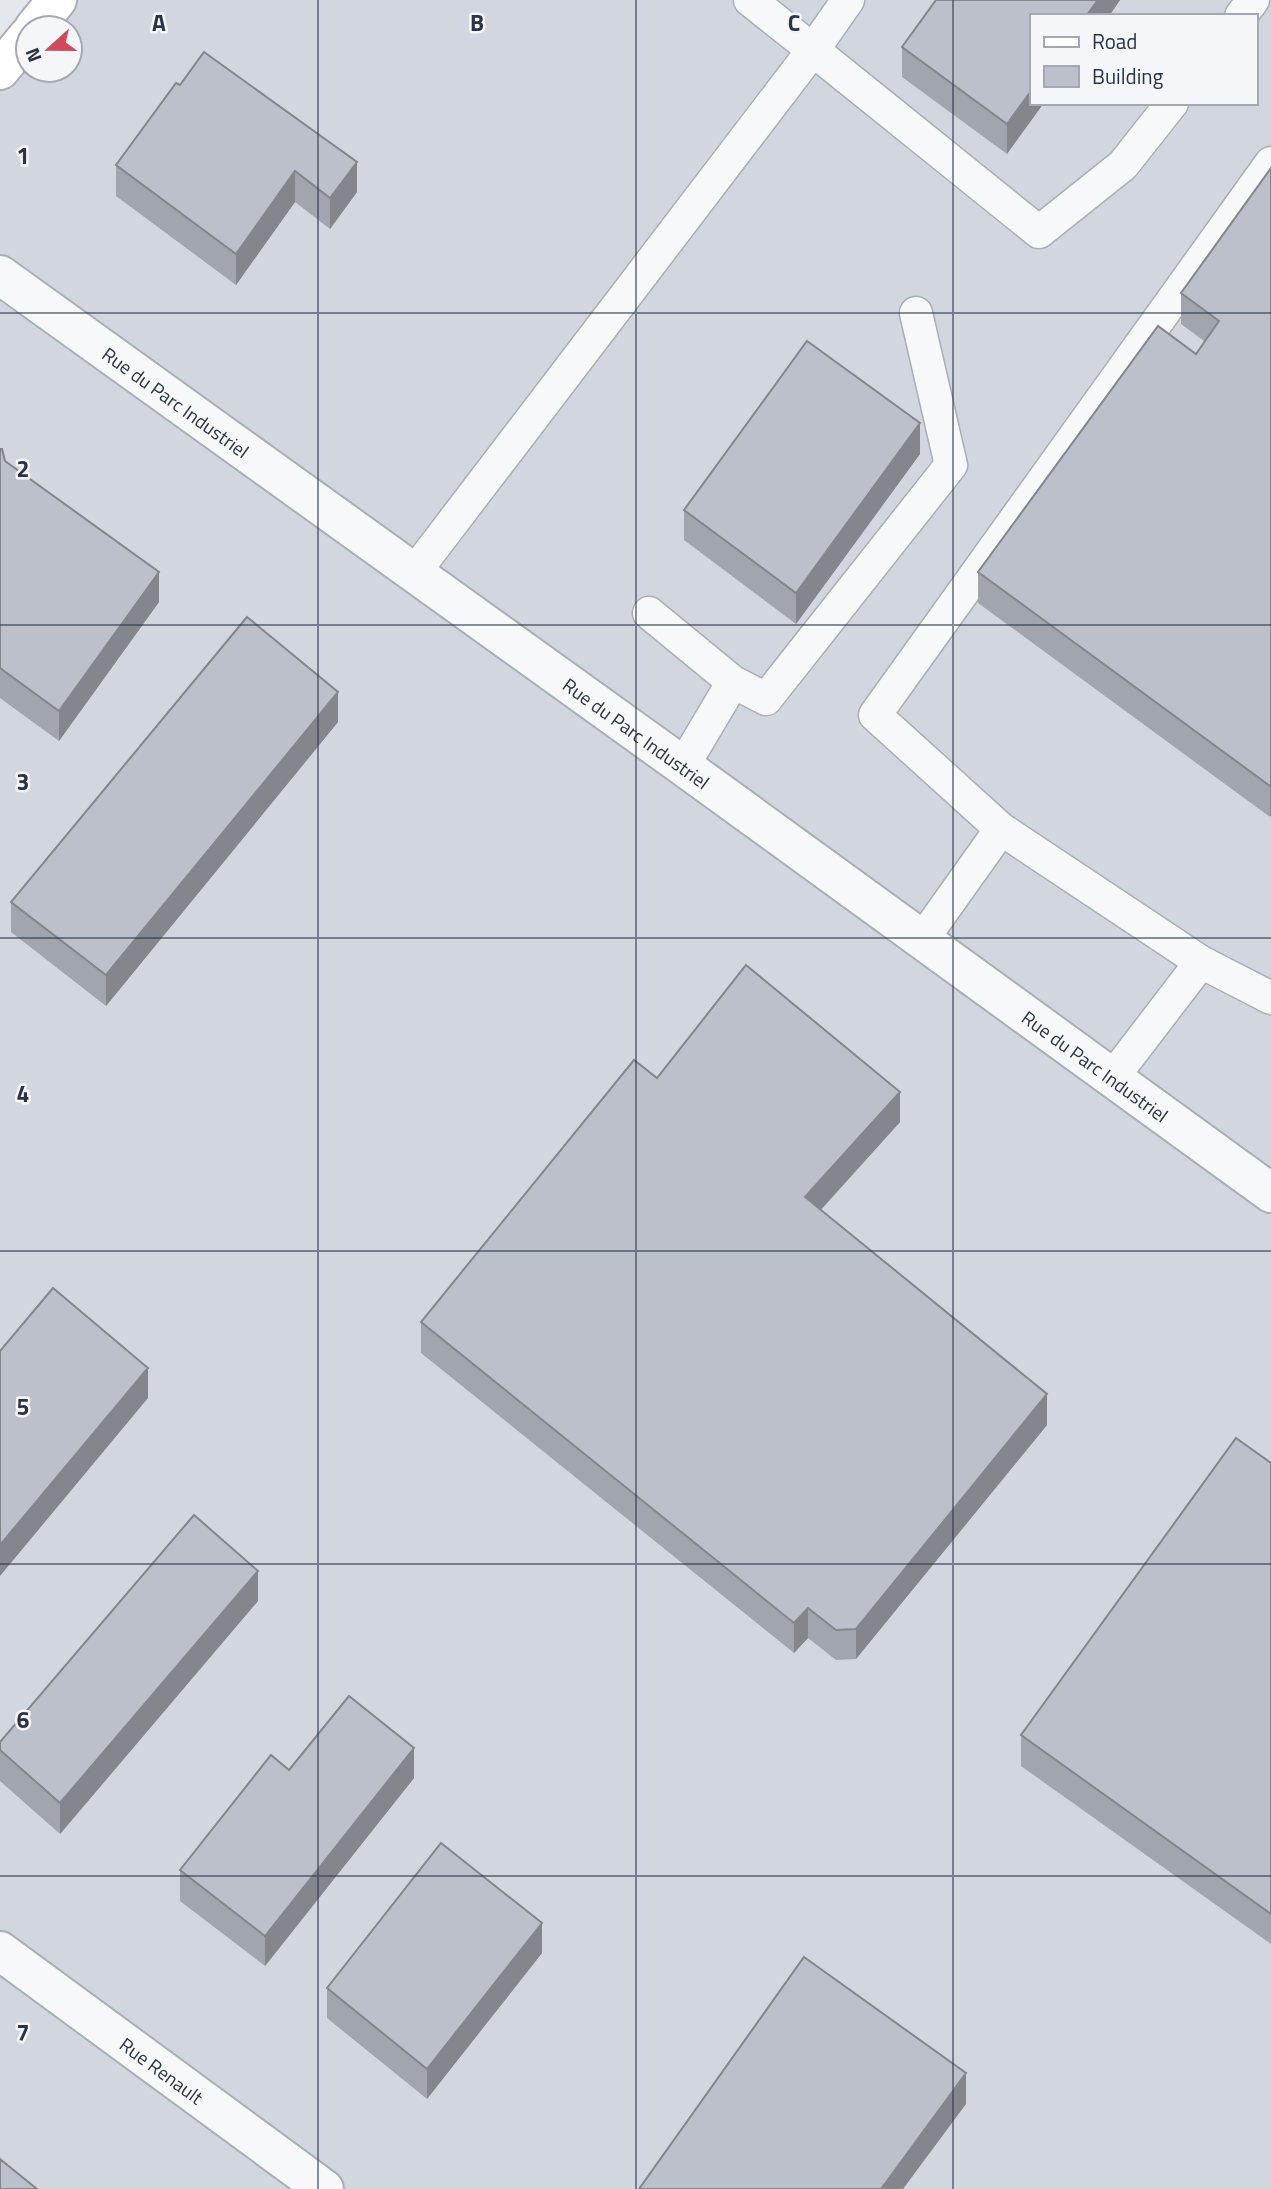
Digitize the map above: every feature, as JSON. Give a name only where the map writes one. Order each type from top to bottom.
[{"type":"main road","points":[[46,14],[57,0]]},
{"type":"main road","points":[[0,70],[14,53]]},
{"type":"street","name":"Rue du Parc Industriel","points":[[0,275],[683,766],[1271,1194]]},
{"type":"street","name":"Rue Renault","points":[[0,1951],[324,2189]]},
{"type":"lane","points":[[750,0],[1039,232],[1123,165],[1170,105]]},
{"type":"lane","points":[[414,573],[813,50],[848,0]]},
{"type":"lane","points":[[1271,163],[875,715],[1001,829],[1202,962],[1271,998]]},
{"type":"lane","points":[[649,613],[733,682],[766,699],[951,465],[916,313]]},
{"type":"lane","points":[[683,766],[733,682]]},
{"type":"lane","points":[[922,940],[1001,829]]},
{"type":"lane","points":[[1113,1077],[1202,962]]},
{"type":"shaded area","points":[[66,0],[1271,0],[1271,2189],[0,2189],[0,77],[14,60],[14,84],[84,84],[84,14],[54,14]]},
{"type":"building","points":[[936,0],[1098,0],[1088,14],[1030,14],[1030,92],[1007,124],[902,47]]},
{"type":"building","points":[[204,52],[357,162],[330,198],[295,171],[236,254],[116,165],[176,83],[180,85]]},
{"type":"building","points":[[1271,168],[1270,786],[978,572],[1158,326],[1196,354],[1219,321],[1181,293]]},
{"type":"building","points":[[807,341],[920,423],[796,593],[684,510]]},
{"type":"building","points":[[0,449],[5,461],[159,572],[59,711],[0,668]]},
{"type":"building","points":[[247,617],[338,692],[106,975],[11,902]]},
{"type":"building","points":[[746,965],[900,1092],[805,1197],[1047,1394],[856,1629],[836,1630],[808,1608],[794,1623],[421,1322],[634,1060],[657,1078]]},
{"type":"building","points":[[53,1288],[148,1368],[0,1545],[0,1351]]},
{"type":"building","points":[[1236,1438],[1271,1463],[1271,1914],[1021,1735]]},
{"type":"building","points":[[194,1515],[258,1571],[60,1803],[0,1750],[0,1742]]},
{"type":"building","points":[[349,1696],[414,1748],[265,1936],[180,1870],[271,1755],[289,1770]]},
{"type":"building","points":[[441,1843],[542,1923],[427,2069],[327,1988]]},
{"type":"building","points":[[804,1957],[966,2073],[881,2189],[639,2189]]},
{"type":"building","points":[[0,2159],[37,2189],[0,2189]]}]
